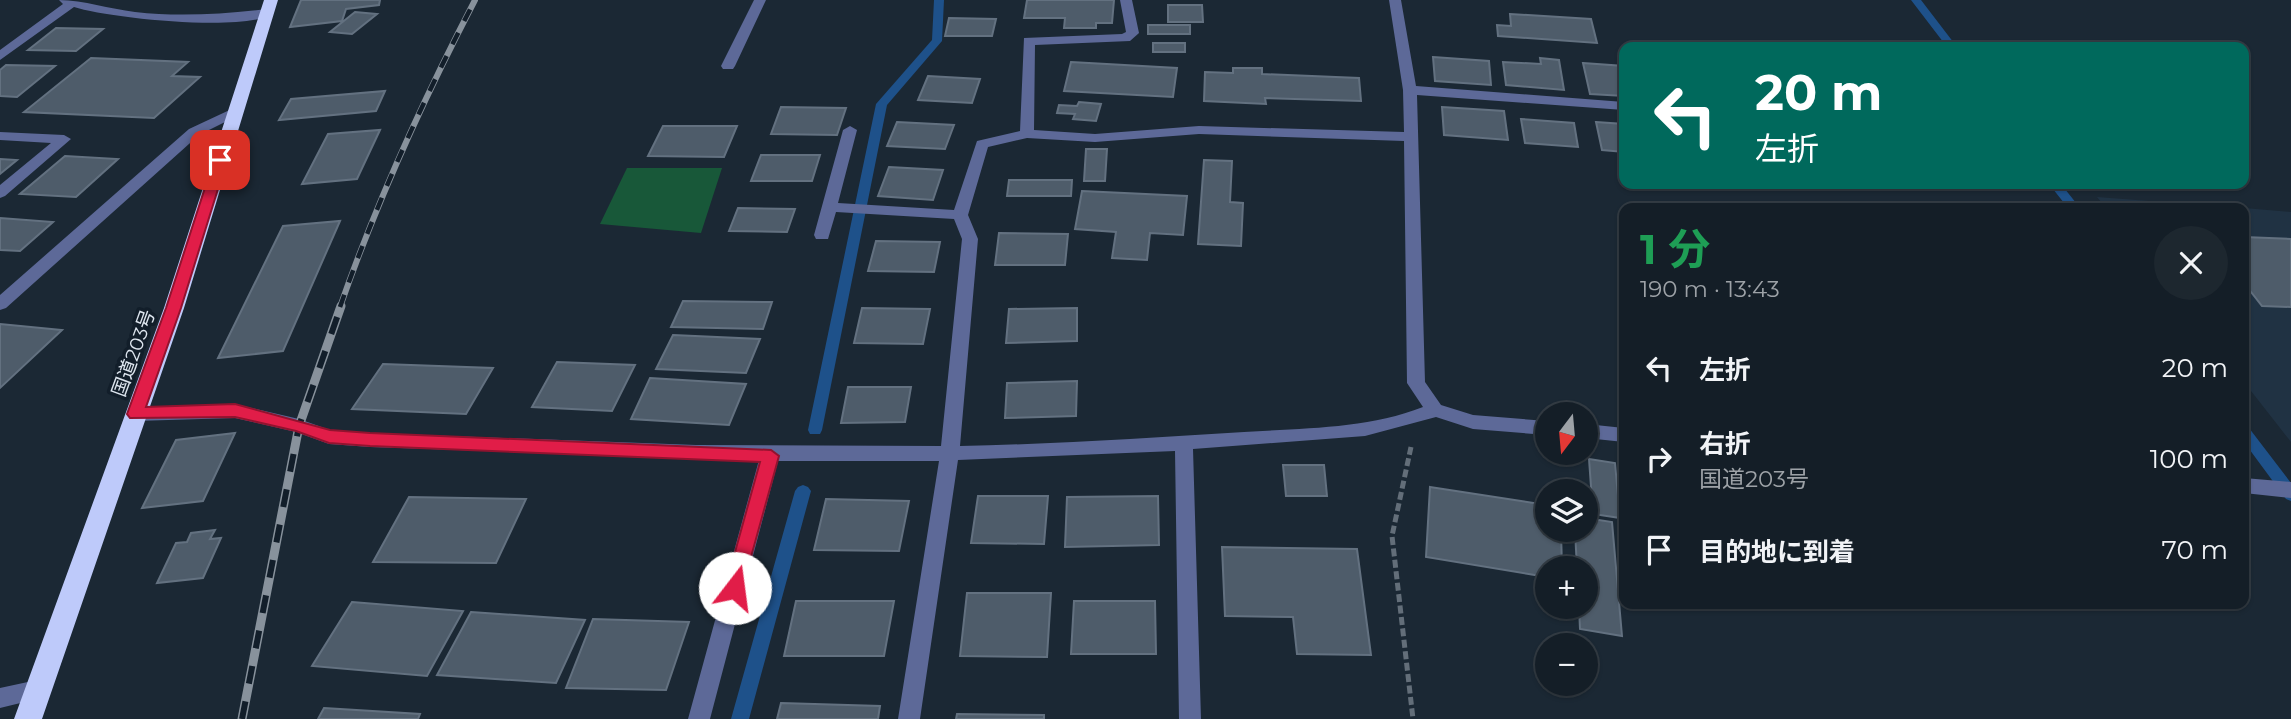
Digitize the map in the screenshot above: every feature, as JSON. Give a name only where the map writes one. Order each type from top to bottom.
[{"type":"highway","name":"国道203号","points":[[29,719],[37,690],[174,308],[269,7]]},
{"type":"street","points":[[728,66],[760,0]]},
{"type":"street","points":[[1027,134],[1030,41],[1125,38],[1133,33],[1126,0]]},
{"type":"street","points":[[1395,0],[1410,90],[1416,383],[1426,415]]},
{"type":"street","points":[[0,56],[69,1],[105,12],[214,20],[269,7]]},
{"type":"street","points":[[1410,90],[1619,106]]},
{"type":"street","points":[[0,304],[194,132],[236,111]]},
{"type":"street","points":[[822,235],[850,130]]},
{"type":"street","points":[[909,719],[950,454],[970,239],[960,215],[982,144],[1027,134],[1095,138],[1199,130],[1412,137]]},
{"type":"street","points":[[0,136],[64,139],[0,193]]},
{"type":"street","points":[[830,207],[960,215]]},
{"type":"street","points":[[135,414],[235,411],[299,426],[329,437],[370,440],[771,456],[950,454],[1184,444],[1389,425],[1426,415],[1535,427]]},
{"type":"street","points":[[1598,432],[1619,434]]},
{"type":"street","points":[[1184,444],[1190,719]]},
{"type":"street","points":[[699,719],[771,456]]},
{"type":"street","points":[[2249,486],[2291,489]]},
{"type":"street","points":[[0,698],[37,690]]},
{"type":"path","points":[[1413,719],[1392,536],[1426,415]]},
{"type":"shaded area","points":[[2097,197],[2176,203],[2102,203]]},
{"type":"shaded area","points":[[2249,208],[2291,212],[2291,442],[2249,388]]},
{"type":"green space","points":[[627,168],[722,168],[701,233],[600,224]]},
{"type":"building","points":[[301,0],[380,0],[379,5],[346,9],[342,21],[290,27]]},
{"type":"building","points":[[1027,0],[1114,0],[1112,23],[1096,23],[1096,28],[1064,28],[1065,18],[1024,18]]},
{"type":"building","points":[[1168,5],[1202,5],[1203,22],[1168,22]]},
{"type":"building","points":[[355,12],[377,14],[352,34],[330,32]]},
{"type":"building","points":[[1510,14],[1591,19],[1597,43],[1498,36],[1497,25],[1511,26]]},
{"type":"building","points":[[949,18],[996,19],[992,36],[945,36]]},
{"type":"building","points":[[1148,25],[1190,25],[1190,34],[1148,34]]},
{"type":"building","points":[[56,28],[103,29],[76,51],[28,50]]},
{"type":"building","points":[[1153,43],[1185,43],[1185,52],[1153,52]]},
{"type":"building","points":[[1433,57],[1489,61],[1491,85],[1435,81]]},
{"type":"building","points":[[91,58],[188,62],[172,76],[200,77],[154,118],[24,112]]},
{"type":"building","points":[[1540,58],[1559,60],[1564,90],[1506,85],[1503,62],[1541,64]]},
{"type":"building","points":[[1071,62],[1177,68],[1173,97],[1064,91]]},
{"type":"building","points":[[1583,63],[1619,66],[1619,96],[1590,94]]},
{"type":"building","points":[[6,65],[55,66],[17,97],[0,96],[0,70]]},
{"type":"building","points":[[1233,68],[1262,68],[1262,74],[1359,78],[1361,101],[1265,98],[1266,104],[1204,101],[1205,72],[1233,73]]},
{"type":"building","points":[[928,76],[980,79],[972,103],[918,100]]},
{"type":"building","points":[[385,91],[376,111],[279,120],[291,99]]},
{"type":"building","points":[[1079,102],[1101,104],[1096,121],[1073,119],[1075,114],[1057,113],[1059,105],[1077,106]]},
{"type":"building","points":[[781,107],[846,108],[837,135],[771,134]]},
{"type":"building","points":[[1442,107],[1504,111],[1508,140],[1444,135]]},
{"type":"building","points":[[1521,119],[1574,123],[1578,147],[1525,143]]},
{"type":"building","points":[[897,122],[954,125],[945,149],[887,146]]},
{"type":"building","points":[[1596,122],[1619,124],[1619,152],[1602,150]]},
{"type":"building","points":[[663,126],[737,126],[724,157],[648,156]]},
{"type":"building","points":[[380,130],[357,179],[302,184],[328,134]]},
{"type":"building","points":[[1086,149],[1107,149],[1105,181],[1084,181]]},
{"type":"building","points":[[761,155],[820,155],[812,181],[751,181]]},
{"type":"building","points":[[65,156],[118,159],[76,197],[20,194]]},
{"type":"building","points":[[0,159],[17,160],[0,174]]},
{"type":"building","points":[[1204,160],[1232,161],[1230,202],[1243,203],[1241,246],[1198,244]]},
{"type":"building","points":[[889,167],[943,170],[933,200],[878,196]]},
{"type":"building","points":[[1009,180],[1072,180],[1071,196],[1007,196]]},
{"type":"building","points":[[1082,191],[1187,196],[1183,235],[1150,233],[1147,260],[1112,258],[1116,232],[1075,229]]},
{"type":"building","points":[[738,208],[795,209],[787,232],[729,231]]},
{"type":"building","points":[[0,218],[53,222],[20,251],[0,250]]},
{"type":"building","points":[[340,221],[283,351],[218,358],[283,226]]},
{"type":"building","points":[[999,233],[1068,234],[1065,265],[995,265]]},
{"type":"building","points":[[2249,237],[2291,239],[2291,307],[2262,306],[2249,289]]},
{"type":"building","points":[[876,241],[940,242],[934,272],[868,271]]},
{"type":"building","points":[[683,301],[772,302],[763,329],[671,327]]},
{"type":"building","points":[[862,308],[930,309],[923,344],[854,343]]},
{"type":"building","points":[[1077,308],[1077,341],[1006,343],[1009,309]]},
{"type":"building","points":[[0,324],[62,330],[0,388]]},
{"type":"building","points":[[673,335],[760,339],[746,373],[656,369]]},
{"type":"building","points":[[557,362],[635,365],[612,411],[532,407]]},
{"type":"building","points":[[383,364],[493,368],[466,414],[352,409]]},
{"type":"building","points":[[650,378],[746,384],[729,425],[631,419]]},
{"type":"building","points":[[1077,381],[1076,416],[1005,418],[1007,383]]},
{"type":"building","points":[[848,387],[911,387],[905,422],[841,423]]},
{"type":"building","points":[[235,433],[203,501],[142,508],[176,440]]},
{"type":"building","points":[[1598,460],[1615,463],[1619,518],[1598,515],[1598,479],[1590,479],[1590,466],[1598,466]]},
{"type":"building","points":[[1283,465],[1324,465],[1327,496],[1286,496]]},
{"type":"building","points":[[1430,487],[1535,503],[1535,542],[1561,542],[1562,556],[1535,556],[1535,575],[1426,557]]},
{"type":"building","points":[[978,496],[1048,496],[1044,544],[971,543]]},
{"type":"building","points":[[1158,496],[1159,545],[1065,547],[1067,497]]},
{"type":"building","points":[[409,497],[526,499],[496,563],[373,562]]},
{"type":"building","points":[[826,499],[909,501],[899,551],[814,550]]},
{"type":"building","points":[[1598,520],[1612,522],[1622,636],[1580,629],[1580,619],[1598,619],[1598,556],[1576,556],[1576,542],[1598,542]]},
{"type":"building","points":[[215,530],[210,539],[221,538],[203,578],[157,583],[176,543],[187,542],[191,533]]},
{"type":"building","points":[[1222,547],[1357,549],[1371,655],[1297,654],[1293,617],[1225,616]]},
{"type":"building","points":[[967,593],[1051,593],[1047,657],[960,656]]},
{"type":"building","points":[[796,601],[894,601],[884,656],[784,656]]},
{"type":"building","points":[[1074,601],[1155,601],[1156,654],[1071,654]]},
{"type":"building","points":[[352,602],[463,611],[427,676],[312,666]]},
{"type":"building","points":[[471,612],[585,620],[556,683],[437,675]]},
{"type":"building","points":[[593,619],[689,622],[666,690],[566,688]]},
{"type":"building","points":[[781,703],[880,706],[878,719],[777,719]]},
{"type":"building","points":[[324,708],[420,714],[418,719],[318,719]]},
{"type":"building","points":[[957,714],[1044,715],[1044,719],[956,719]]},
{"type":"waterway","points":[[815,430],[882,104],[937,41],[939,0]]},
{"type":"waterway","points":[[1916,0],[1948,42]]},
{"type":"waterway","points":[[2059,189],[2070,203]]},
{"type":"waterway","points":[[2249,439],[2291,495]]},
{"type":"waterway","points":[[740,719],[803,491]]},
{"type":"railway","points":[[340,307],[369,228],[402,151],[475,0]]},
{"type":"railway","points":[[242,719],[299,426],[341,306]]},
{"type":"route","points":[[220,160],[174,308],[135,414],[235,411],[299,426],[329,437],[370,440],[771,456],[735,588]]}]
